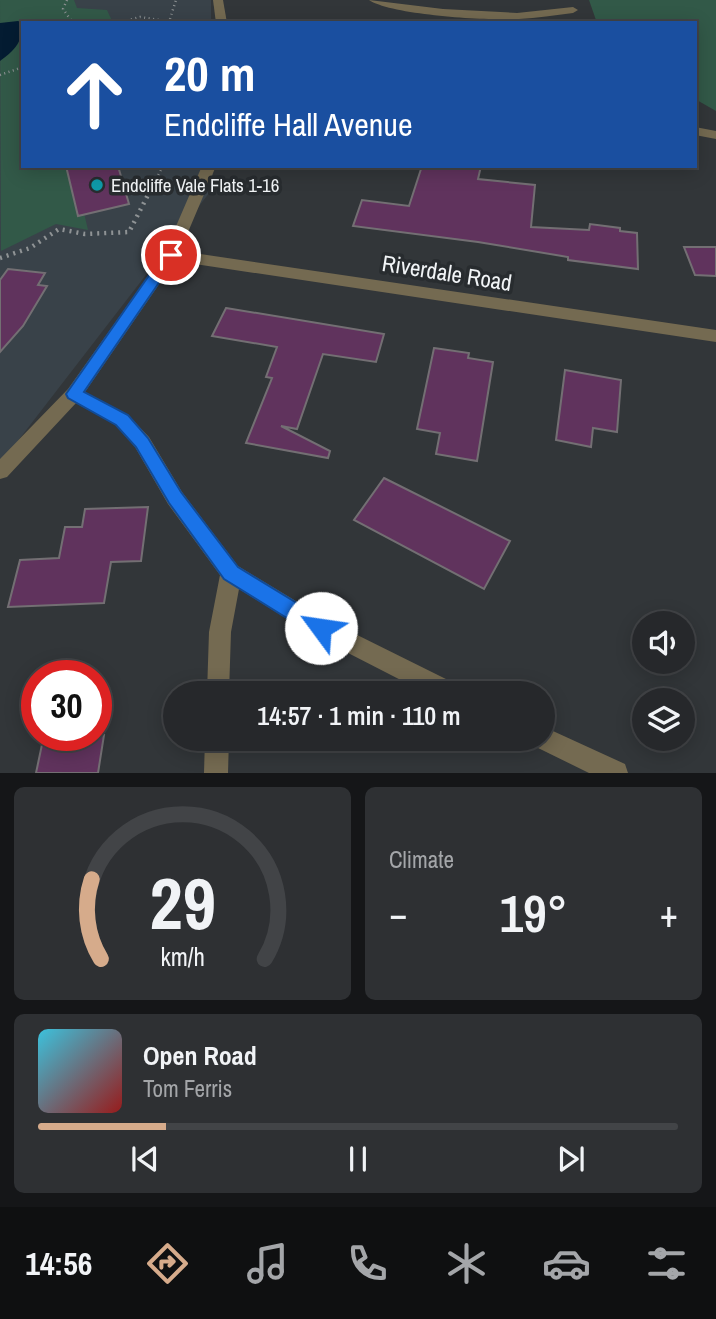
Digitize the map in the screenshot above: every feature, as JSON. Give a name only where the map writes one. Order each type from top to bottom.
[{"type":"street","points":[[218,0],[222,21]]},
{"type":"street","points":[[374,0],[443,12],[517,16],[573,10]]},
{"type":"street","points":[[697,131],[716,135]]},
{"type":"street","points":[[0,471],[74,394],[171,255],[190,218],[208,168]]},
{"type":"street","name":"Riverdale Road","points":[[171,255],[716,337]]},
{"type":"street","points":[[74,394],[122,420],[142,442],[175,498],[231,573],[321,628],[426,681]]},
{"type":"street","points":[[218,681],[220,632],[231,573]]},
{"type":"street","points":[[555,744],[616,773]]},
{"type":"street","points":[[216,773],[217,751]]},
{"type":"path","points":[[67,0],[63,9],[72,21]]},
{"type":"path","points":[[170,19],[176,0]]},
{"type":"path","points":[[121,21],[127,17],[174,21]]},
{"type":"path","points":[[0,75],[21,68]]},
{"type":"path","points":[[0,258],[30,248],[59,229],[85,234],[130,232],[162,168]]},
{"type":"shaded area","points":[[0,0],[211,0],[211,21],[21,21],[21,168],[213,168],[213,188],[0,464]]},
{"type":"green space","points":[[0,0],[74,0],[77,8],[107,10],[112,21],[21,21],[21,168],[73,168],[88,230],[56,224],[1,251]]},
{"type":"green space","points":[[589,0],[716,0],[716,111],[697,100],[697,21],[596,21]]},
{"type":"water","points":[[21,22],[20,40],[0,61],[0,23]]},
{"type":"building","name":"Endcliffe Vale Flats 1-16","points":[[66,168],[119,168],[129,204],[78,216]]},
{"type":"building","points":[[421,168],[481,168],[478,179],[535,185],[531,227],[589,230],[590,224],[637,233],[638,269],[568,260],[568,257],[478,242],[353,226],[362,200],[409,206]]},
{"type":"building","points":[[684,247],[716,247],[716,276],[695,275]]},
{"type":"building","points":[[8,269],[45,273],[38,285],[47,286],[23,326],[0,352],[0,280]]},
{"type":"building","points":[[226,308],[384,334],[376,362],[323,354],[297,429],[281,426],[330,451],[328,458],[246,443],[272,378],[266,377],[277,347],[212,336]]},
{"type":"building","points":[[434,348],[469,353],[468,358],[493,362],[477,461],[436,454],[440,433],[417,429]]},
{"type":"building","points":[[565,370],[621,380],[617,432],[593,428],[591,447],[556,440]]},
{"type":"building","points":[[384,478],[510,541],[484,589],[354,520]]},
{"type":"building","points":[[148,507],[141,561],[111,562],[104,603],[8,607],[20,560],[59,558],[65,527],[82,527],[85,509]]},
{"type":"building","points":[[41,751],[101,751],[98,773],[36,773]]},
{"type":"place","name":"Endcliffe Vale Flats 1-16","points":[[97,185]]},
{"type":"route","points":[[171,255],[74,394],[122,420],[142,442],[175,498],[231,573],[321,628]]}]
